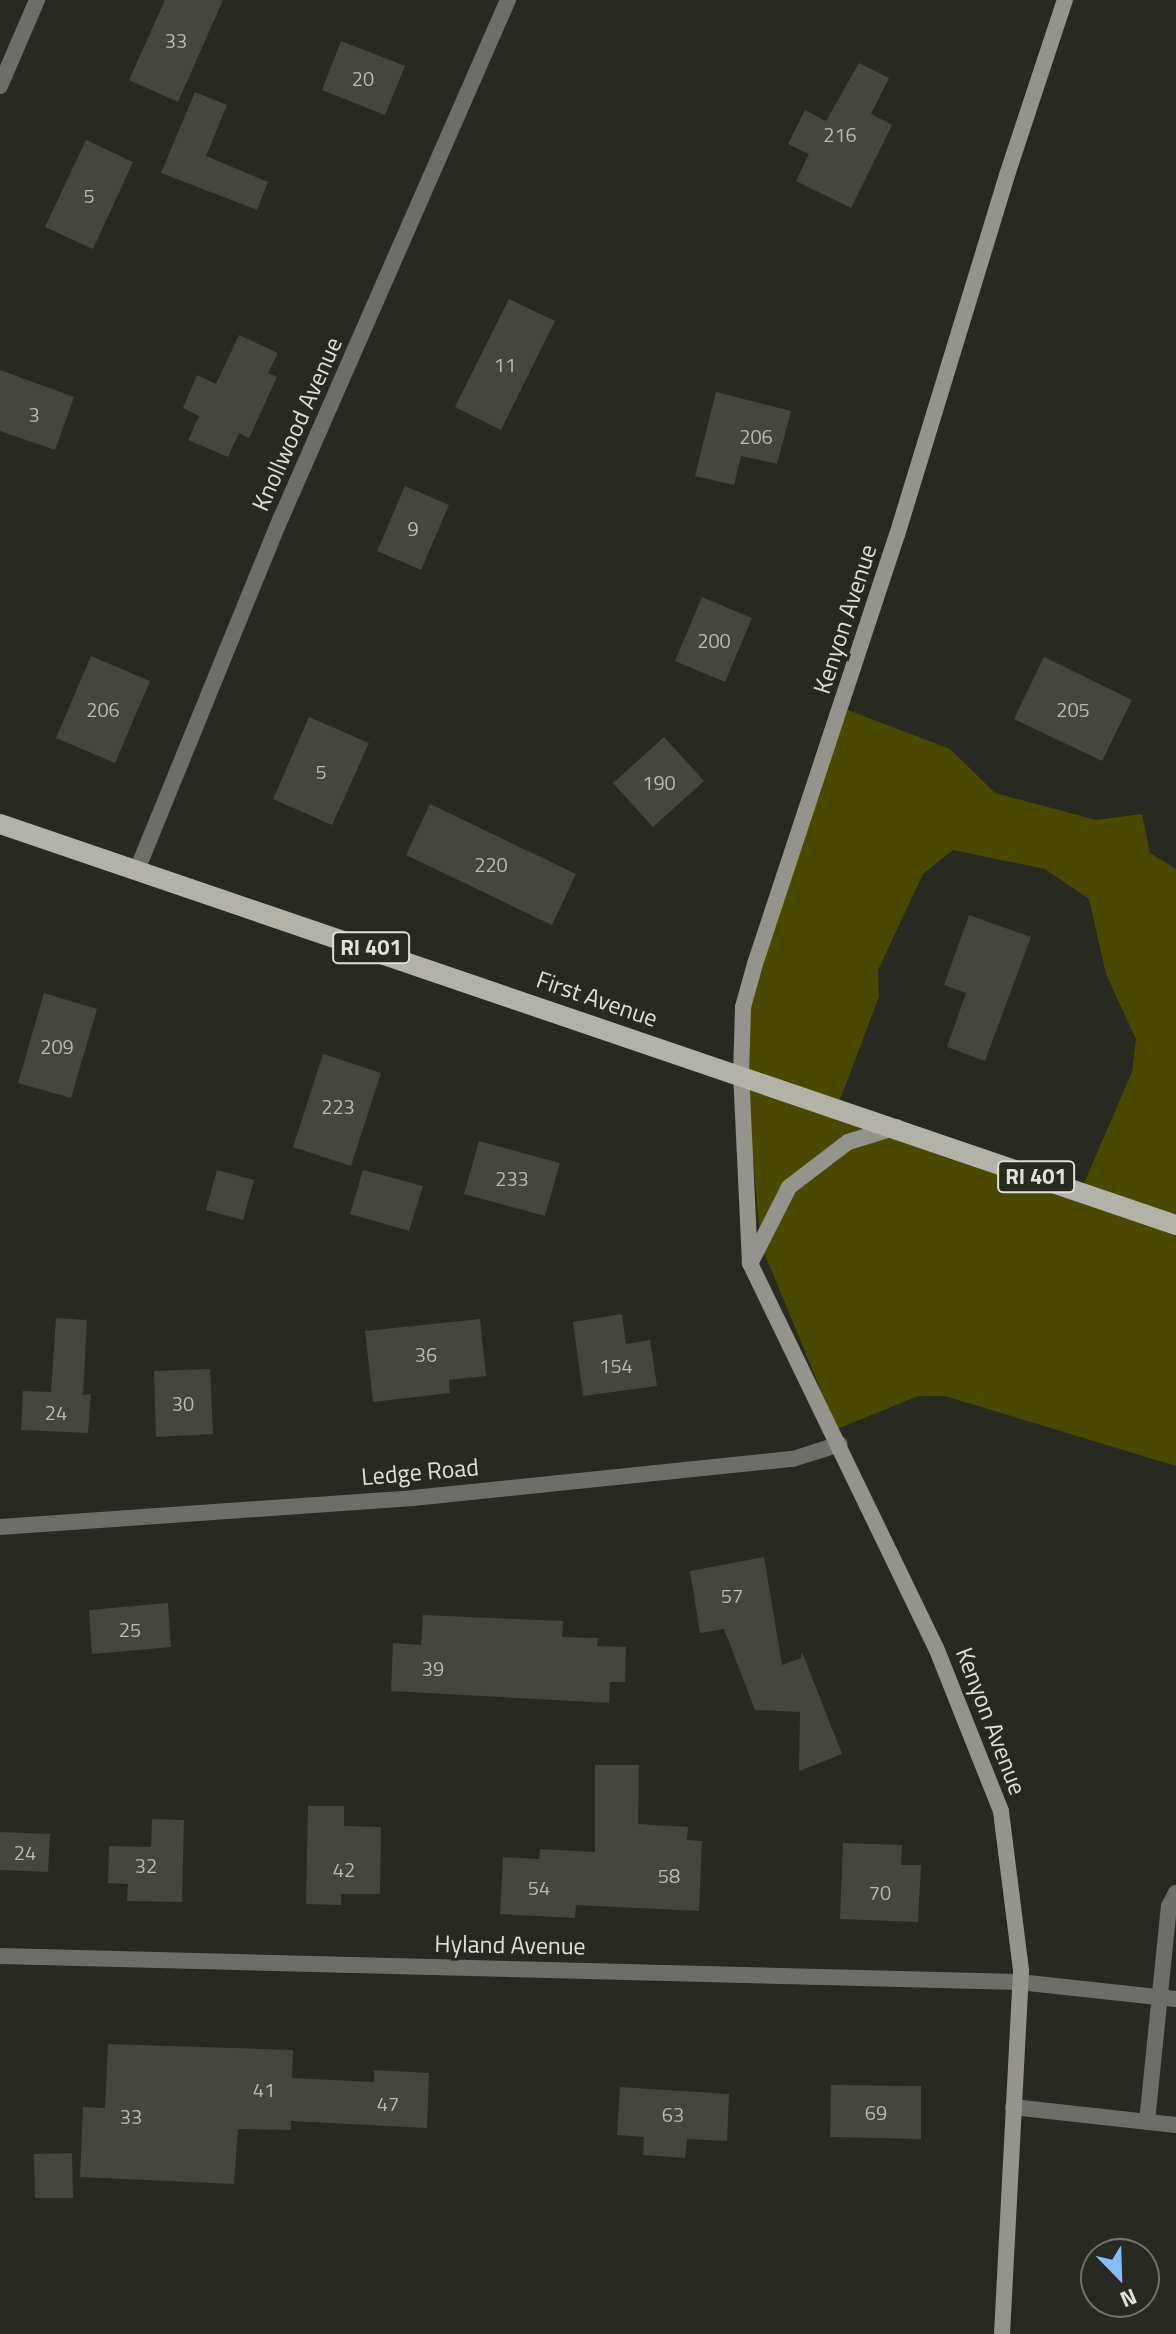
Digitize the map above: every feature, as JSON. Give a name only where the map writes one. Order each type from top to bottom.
[{"type":"main road","name":"First Avenue","points":[[0,824],[897,1127],[1176,1225]]},
{"type":"street","points":[[0,86],[37,0]]},
{"type":"street","name":"Knollwood Avenue","points":[[137,870],[281,518],[508,0]]},
{"type":"street","name":"Kenyon Avenue","points":[[1002,2334],[1021,1970],[1001,1811],[936,1648],[750,1263],[741,1075],[743,1007],[755,964],[893,550],[1065,0]]},
{"type":"street","points":[[750,1263],[789,1187],[848,1142],[897,1127]]},
{"type":"street","name":"Ledge Road","points":[[0,1527],[413,1498],[793,1459],[840,1444]]},
{"type":"street","points":[[1147,2122],[1169,1998],[1169,1906],[1176,1893]]},
{"type":"street","name":"Hyland Avenue","points":[[0,1956],[1019,1982],[1169,1998]]},
{"type":"street","points":[[1013,2107],[1176,2125]]},
{"type":"shaded area","points":[[848,710],[950,749],[995,793],[1096,820],[1142,814],[1150,853],[1176,869],[1176,1466],[945,1396],[918,1396],[837,1429],[761,1245],[744,1065],[755,970],[842,715]],"holes":[[[953,850],[1045,869],[1089,899],[1106,974],[1136,1039],[1132,1072],[1082,1188],[839,1102],[879,997],[878,970],[923,874]]]},
{"type":"building","points":[[165,0],[223,0],[178,102],[129,80]]},
{"type":"building","points":[[341,41],[405,66],[385,115],[322,90]]},
{"type":"building","points":[[859,63],[889,78],[871,114],[892,125],[851,208],[796,181],[809,154],[788,144],[805,110],[826,121]]},
{"type":"building","points":[[195,92],[227,105],[206,156],[268,182],[257,210],[161,173]]},
{"type":"building","points":[[86,140],[133,162],[93,249],[45,227]]},
{"type":"building","points":[[509,299],[555,321],[501,430],[455,407]]},
{"type":"building","points":[[239,335],[278,353],[268,373],[277,377],[249,438],[239,433],[228,457],[188,440],[199,416],[183,408],[197,375],[216,384]]},
{"type":"building","points":[[0,370],[74,397],[55,450],[0,431]]},
{"type":"building","points":[[716,392],[791,411],[777,464],[741,456],[734,485],[695,476]]},
{"type":"building","points":[[405,486],[449,505],[421,570],[377,551]]},
{"type":"building","points":[[702,597],[752,618],[725,682],[675,661]]},
{"type":"building","points":[[91,656],[150,681],[115,763],[56,738]]},
{"type":"building","points":[[1044,657],[1132,700],[1102,761],[1014,719]]},
{"type":"building","points":[[309,717],[369,743],[332,825],[273,799]]},
{"type":"building","points":[[664,737],[704,781],[653,827],[613,783]]},
{"type":"building","points":[[430,804],[576,874],[552,925],[406,855]]},
{"type":"building","points":[[969,915],[1031,937],[985,1061],[947,1047],[966,993],[944,985]]},
{"type":"building","points":[[44,993],[97,1009],[71,1098],[18,1083]]},
{"type":"building","points":[[323,1054],[381,1073],[351,1166],[293,1147]]},
{"type":"building","points":[[479,1141],[560,1163],[545,1216],[464,1194]]},
{"type":"building","points":[[217,1170],[254,1180],[243,1220],[206,1210]]},
{"type":"building","points":[[363,1170],[423,1186],[409,1231],[350,1214]]},
{"type":"building","points":[[622,1314],[626,1344],[650,1340],[657,1386],[583,1396],[573,1322]]},
{"type":"building","points":[[56,1318],[87,1320],[83,1395],[91,1394],[88,1433],[21,1430],[23,1391],[51,1392]]},
{"type":"building","points":[[480,1319],[486,1376],[449,1380],[450,1393],[373,1402],[365,1331]]},
{"type":"building","points":[[210,1369],[213,1434],[156,1437],[154,1371]]},
{"type":"building","points":[[764,1557],[782,1665],[801,1658],[802,1652],[842,1754],[799,1771],[800,1712],[755,1710],[724,1629],[700,1633],[690,1571]]},
{"type":"building","points":[[168,1603],[171,1647],[92,1654],[89,1610]]},
{"type":"building","points":[[423,1615],[563,1621],[562,1637],[598,1638],[597,1646],[626,1647],[625,1682],[610,1682],[609,1703],[391,1691],[393,1643],[421,1645]]},
{"type":"building","points":[[595,1765],[639,1765],[638,1824],[688,1827],[687,1840],[702,1841],[699,1911],[576,1905],[575,1918],[500,1914],[503,1857],[539,1859],[540,1849],[595,1852]]},
{"type":"building","points":[[308,1806],[344,1806],[344,1826],[381,1827],[380,1894],[341,1894],[341,1905],[306,1904]]},
{"type":"building","points":[[152,1819],[184,1820],[182,1902],[127,1901],[128,1884],[108,1883],[109,1846],[151,1847]]},
{"type":"building","points":[[0,1832],[50,1834],[48,1872],[0,1870]]},
{"type":"building","points":[[843,1843],[902,1845],[901,1865],[921,1865],[918,1922],[840,1919]]},
{"type":"building","points":[[108,2044],[293,2050],[292,2078],[374,2082],[374,2070],[429,2073],[427,2128],[291,2121],[291,2130],[238,2129],[234,2184],[80,2177],[83,2107],[105,2108]]},
{"type":"building","points":[[831,2085],[921,2086],[921,2139],[830,2137]]},
{"type":"building","points":[[620,2087],[729,2094],[727,2141],[687,2139],[685,2158],[643,2155],[644,2137],[617,2135]]},
{"type":"building","points":[[72,2153],[73,2198],[35,2198],[34,2154]]}]
